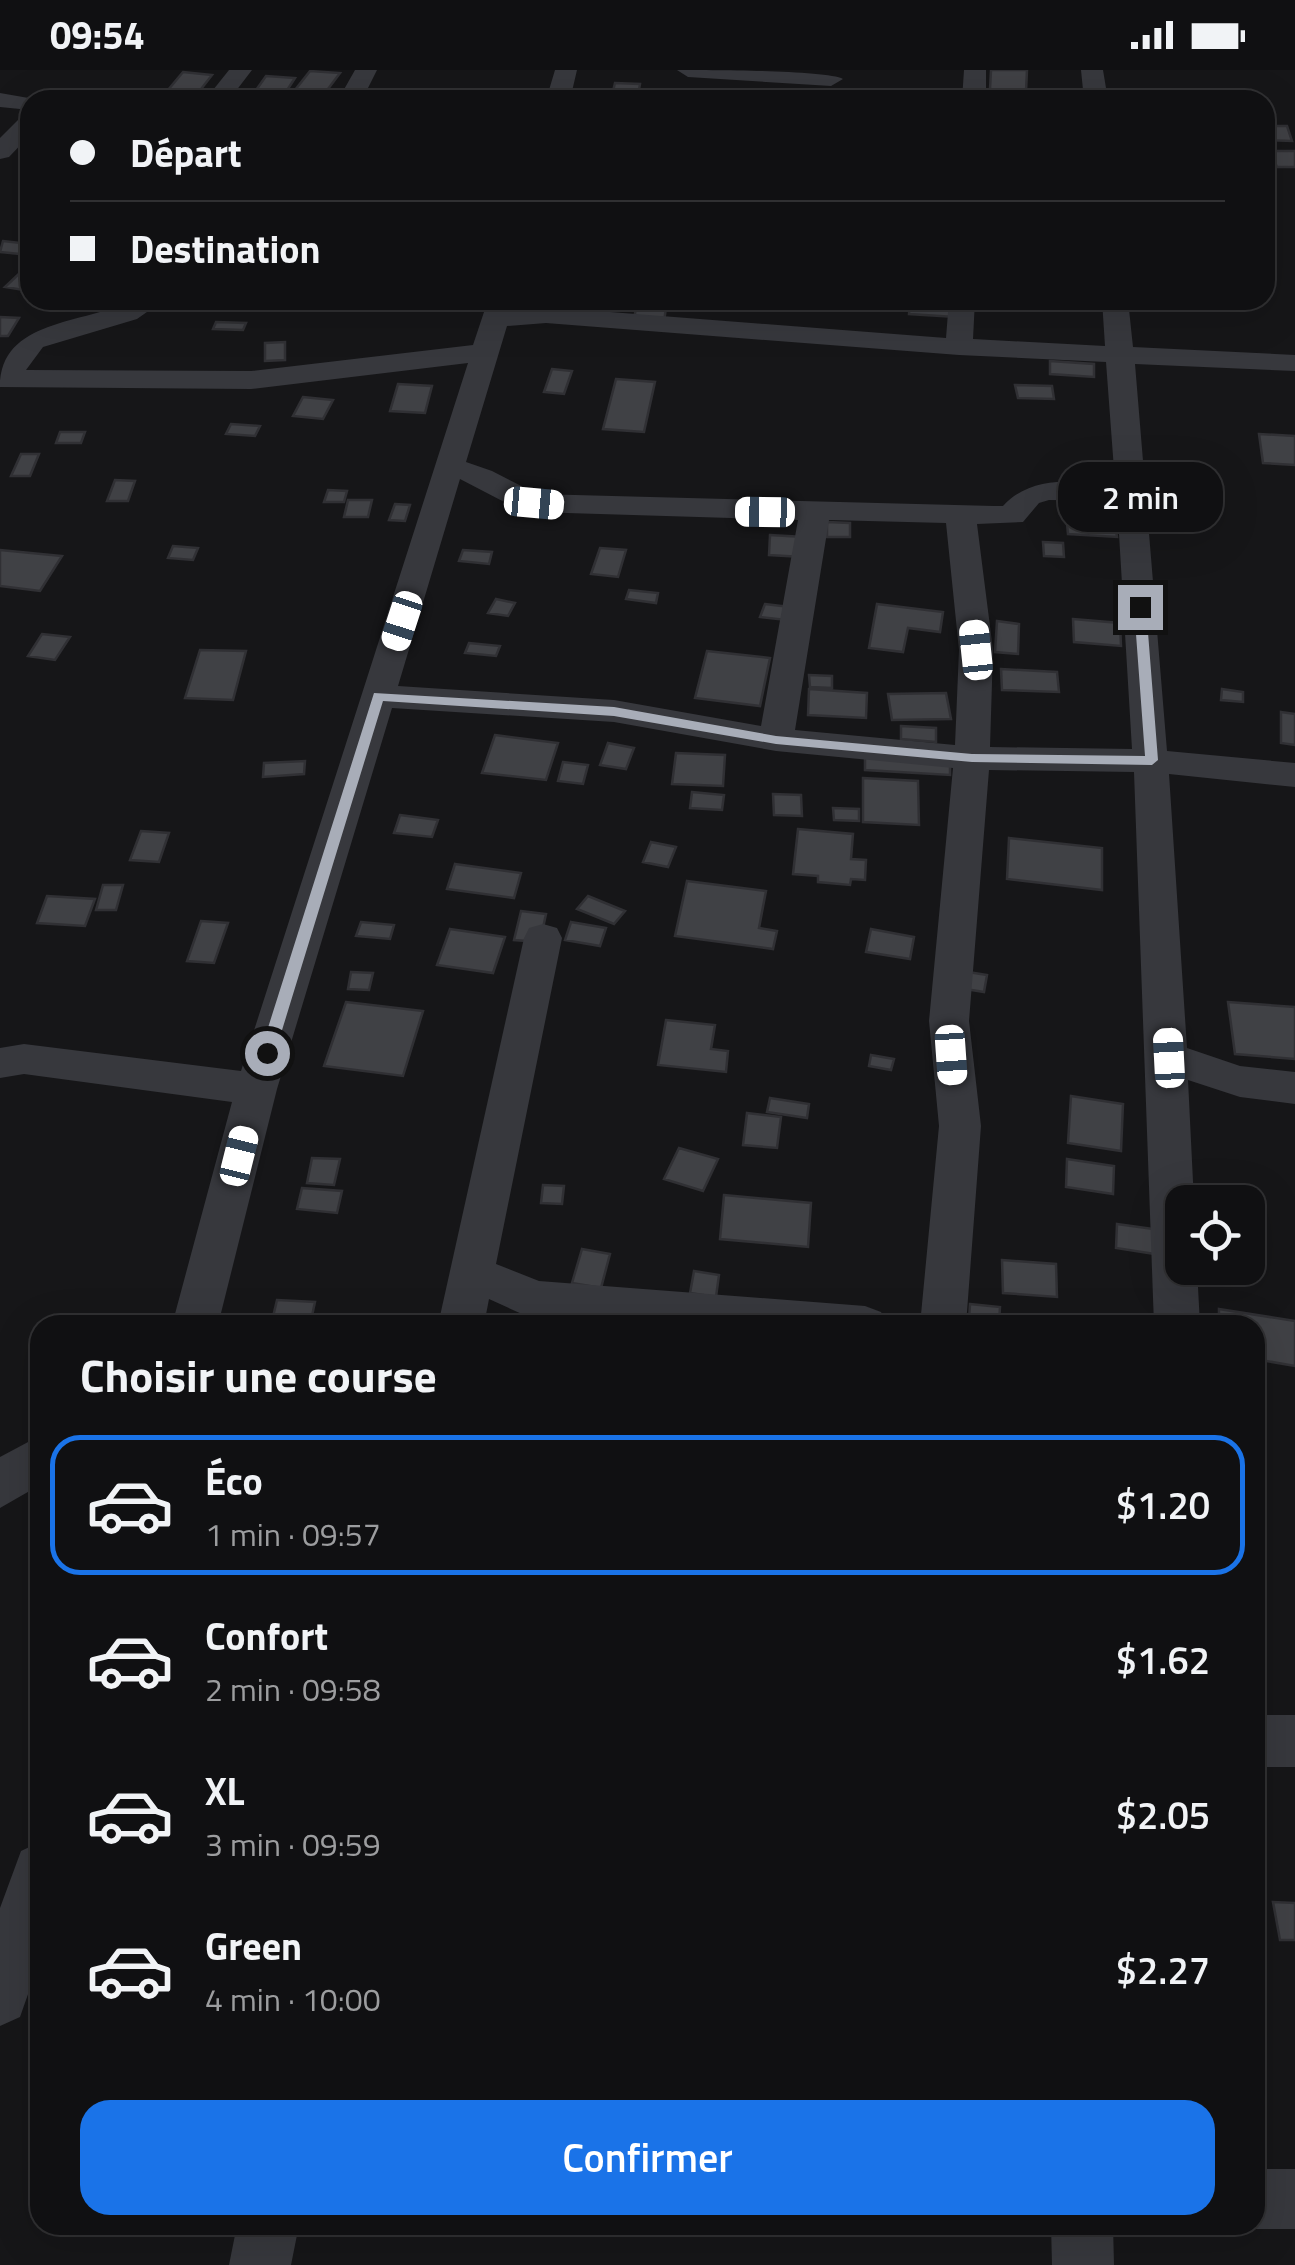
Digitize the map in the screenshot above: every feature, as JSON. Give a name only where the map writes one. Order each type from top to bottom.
[{"type":"street","points":[[0,85],[12,70]]},
{"type":"street","points":[[224,90],[241,70]]},
{"type":"street","points":[[688,70],[830,83]]},
{"type":"street","points":[[0,152],[20,131]]},
{"type":"street","points":[[3,378],[32,341],[133,310]]},
{"type":"street","points":[[776,332],[782,310]]},
{"type":"street","points":[[959,346],[961,310]]},
{"type":"street","points":[[1116,310],[1152,760],[1169,1058],[1177,1315]]},
{"type":"street","points":[[3,378],[251,380],[494,323],[546,315],[959,346],[1295,363]]},
{"type":"street","points":[[199,1315],[256,1088],[494,323]]},
{"type":"street","points":[[449,470],[463,468],[518,500],[534,503],[961,517],[1012,515],[1028,497],[1046,492],[1132,492]]},
{"type":"street","points":[[776,740],[815,511]]},
{"type":"street","points":[[944,1315],[960,1126],[949,1021],[972,758],[976,650],[961,517]]},
{"type":"street","points":[[378,696],[614,712],[776,740],[972,758],[1152,760],[1295,775]]},
{"type":"street","points":[[464,1309],[543,938]]},
{"type":"street","points":[[1169,1058],[1240,1082],[1295,1088]]},
{"type":"street","points":[[0,1063],[24,1059],[256,1088]]},
{"type":"street","points":[[464,1309],[478,1278],[506,1285],[533,1300],[733,1315]]},
{"type":"street","points":[[0,1486],[30,1462]]},
{"type":"street","points":[[0,1997],[30,1902]]},
{"type":"street","points":[[1265,2199],[1295,2198]]},
{"type":"street","points":[[260,2265],[266,2235]]},
{"type":"street","points":[[1082,2235],[1083,2265]]},
{"type":"building","points":[[991,70],[1027,70],[1026,90],[990,89]]},
{"type":"building","points":[[310,71],[340,73],[327,90],[295,90]]},
{"type":"building","points":[[183,72],[212,75],[200,90],[168,90]]},
{"type":"building","points":[[266,76],[295,78],[287,90],[256,90]]},
{"type":"building","points":[[615,83],[640,84],[639,90],[613,90]]},
{"type":"building","points":[[1275,126],[1287,126],[1292,141],[1275,140]]},
{"type":"building","points":[[1275,151],[1295,151],[1295,167],[1277,167]]},
{"type":"building","points":[[3,241],[20,243],[20,254],[0,252]]},
{"type":"building","points":[[20,273],[20,289],[5,287]]},
{"type":"building","points":[[636,310],[666,310],[664,322],[634,320]]},
{"type":"building","points":[[909,310],[955,310],[955,317],[909,314]]},
{"type":"building","points":[[0,317],[19,318],[8,336],[0,336]]},
{"type":"building","points":[[216,322],[246,323],[243,330],[213,329]]},
{"type":"building","points":[[285,342],[285,360],[265,361],[265,343]]},
{"type":"building","points":[[1050,361],[1094,364],[1094,377],[1050,374]]},
{"type":"building","points":[[552,369],[572,371],[564,394],[544,392]]},
{"type":"building","points":[[616,379],[655,382],[644,432],[603,429]]},
{"type":"building","points":[[398,384],[432,386],[425,413],[390,411]]},
{"type":"building","points":[[1015,385],[1052,386],[1054,399],[1018,398]]},
{"type":"building","points":[[303,397],[333,400],[323,419],[293,416]]},
{"type":"building","points":[[231,424],[260,426],[255,436],[226,434]]},
{"type":"building","points":[[60,432],[85,432],[81,443],[56,443]]},
{"type":"building","points":[[1259,434],[1295,436],[1295,465],[1263,463]]},
{"type":"building","points":[[21,454],[39,454],[30,476],[11,476]]},
{"type":"building","points":[[1177,477],[1199,481],[1192,515],[1169,511]]},
{"type":"building","points":[[115,480],[135,481],[128,501],[107,501]]},
{"type":"building","points":[[328,490],[347,491],[344,502],[324,502]]},
{"type":"building","points":[[348,500],[372,500],[368,517],[344,517]]},
{"type":"building","points":[[395,504],[410,505],[405,521],[389,520]]},
{"type":"building","points":[[1066,512],[1114,515],[1117,537],[1068,534]]},
{"type":"building","points":[[827,522],[850,523],[850,537],[827,537]]},
{"type":"building","points":[[770,535],[804,537],[802,557],[769,555]]},
{"type":"building","points":[[1043,542],[1063,543],[1064,557],[1044,556]]},
{"type":"building","points":[[173,546],[198,548],[193,560],[168,558]]},
{"type":"building","points":[[600,548],[626,550],[618,577],[591,574]]},
{"type":"building","points":[[0,550],[62,556],[40,591],[0,586]]},
{"type":"building","points":[[463,550],[492,552],[489,564],[459,561]]},
{"type":"building","points":[[629,590],[658,593],[656,603],[626,599]]},
{"type":"building","points":[[496,599],[515,603],[508,616],[488,613]]},
{"type":"building","points":[[765,604],[790,607],[786,620],[760,617]]},
{"type":"building","points":[[877,604],[943,612],[940,632],[908,628],[903,652],[869,648]]},
{"type":"building","points":[[1073,619],[1120,623],[1121,646],[1074,642]]},
{"type":"building","points":[[997,621],[1019,624],[1018,654],[995,652]]},
{"type":"building","points":[[42,634],[70,637],[55,660],[28,656]]},
{"type":"building","points":[[469,643],[500,646],[496,656],[465,653]]},
{"type":"building","points":[[200,650],[246,651],[233,700],[185,698]]},
{"type":"building","points":[[707,651],[770,658],[760,706],[695,698]]},
{"type":"building","points":[[1001,669],[1057,672],[1059,692],[1002,690]]},
{"type":"building","points":[[809,675],[832,676],[832,688],[810,687]]},
{"type":"building","points":[[809,689],[867,693],[866,718],[808,715]]},
{"type":"building","points":[[1222,689],[1243,692],[1243,702],[1221,700]]},
{"type":"building","points":[[946,693],[951,719],[892,720],[888,694]]},
{"type":"building","points":[[1281,712],[1295,714],[1295,745],[1281,743]]},
{"type":"building","points":[[901,726],[936,728],[936,742],[901,739]]},
{"type":"building","points":[[495,735],[558,743],[546,780],[482,773]]},
{"type":"building","points":[[608,743],[634,748],[626,769],[600,765]]},
{"type":"building","points":[[676,753],[725,755],[723,786],[672,784]]},
{"type":"building","points":[[865,753],[950,758],[950,775],[865,770]]},
{"type":"building","points":[[305,761],[304,774],[263,777],[264,763]]},
{"type":"building","points":[[563,762],[588,765],[583,784],[558,781]]},
{"type":"building","points":[[863,778],[918,781],[919,825],[863,822]]},
{"type":"building","points":[[692,792],[724,795],[722,810],[690,808]]},
{"type":"building","points":[[773,794],[801,795],[802,816],[774,815]]},
{"type":"building","points":[[833,808],[859,809],[859,821],[834,820]]},
{"type":"building","points":[[400,815],[438,820],[432,837],[394,833]]},
{"type":"building","points":[[798,829],[853,834],[851,859],[866,860],[865,880],[851,879],[850,885],[818,882],[818,876],[793,874]]},
{"type":"building","points":[[141,831],[169,833],[159,862],[130,860]]},
{"type":"building","points":[[1009,838],[1102,848],[1102,890],[1007,879]]},
{"type":"building","points":[[651,842],[676,847],[668,867],[643,862]]},
{"type":"building","points":[[455,864],[521,873],[514,898],[447,889]]},
{"type":"building","points":[[687,881],[766,891],[759,928],[777,931],[773,949],[675,936]]},
{"type":"building","points":[[103,885],[123,885],[116,910],[96,910]]},
{"type":"building","points":[[47,896],[95,899],[85,926],[37,923]]},
{"type":"building","points":[[588,896],[625,911],[614,924],[577,909]]},
{"type":"building","points":[[521,911],[546,914],[540,942],[514,940]]},
{"type":"building","points":[[201,921],[228,923],[214,963],[187,961]]},
{"type":"building","points":[[361,922],[394,925],[390,939],[356,936]]},
{"type":"building","points":[[571,922],[606,928],[600,946],[565,940]]},
{"type":"building","points":[[450,929],[505,937],[493,973],[437,965]]},
{"type":"building","points":[[871,929],[914,937],[910,959],[866,952]]},
{"type":"building","points":[[962,971],[987,975],[984,992],[959,988]]},
{"type":"building","points":[[351,972],[373,973],[369,990],[348,989]]},
{"type":"building","points":[[346,1002],[423,1011],[403,1076],[324,1066]]},
{"type":"building","points":[[1228,1002],[1295,1007],[1295,1059],[1235,1054]]},
{"type":"building","points":[[666,1020],[715,1025],[711,1049],[728,1051],[726,1072],[658,1065]]},
{"type":"building","points":[[871,1055],[894,1059],[891,1070],[869,1066]]},
{"type":"building","points":[[1071,1096],[1123,1104],[1121,1151],[1068,1143]]},
{"type":"building","points":[[770,1098],[809,1104],[807,1118],[767,1112]]},
{"type":"building","points":[[747,1113],[781,1117],[777,1148],[743,1145]]},
{"type":"building","points":[[679,1148],[718,1159],[703,1191],[664,1179]]},
{"type":"building","points":[[312,1158],[340,1159],[334,1185],[307,1183]]},
{"type":"building","points":[[1067,1159],[1114,1166],[1113,1194],[1066,1187]]},
{"type":"building","points":[[543,1185],[564,1186],[562,1204],[541,1203]]},
{"type":"building","points":[[302,1188],[342,1191],[337,1213],[297,1209]]},
{"type":"building","points":[[724,1195],[811,1203],[808,1247],[720,1239]]},
{"type":"building","points":[[1117,1224],[1161,1230],[1161,1255],[1116,1248]]},
{"type":"building","points":[[582,1249],[610,1254],[601,1288],[572,1283]]},
{"type":"building","points":[[1002,1260],[1056,1264],[1057,1297],[1003,1293]]},
{"type":"building","points":[[694,1271],[719,1275],[716,1297],[690,1293]]},
{"type":"building","points":[[277,1300],[315,1302],[312,1315],[273,1315]]},
{"type":"building","points":[[970,1304],[1000,1307],[1000,1315],[969,1315]]},
{"type":"building","points":[[1219,1309],[1257,1315],[1219,1315]]},
{"type":"building","points":[[1265,1316],[1295,1321],[1295,1366],[1265,1361]]},
{"type":"building","points":[[1273,1902],[1295,1903],[1295,1940],[1280,1940]]},
{"type":"route","points":[[267,1053],[378,696],[614,712],[776,740],[972,758],[1152,760],[1140,607]]}]
